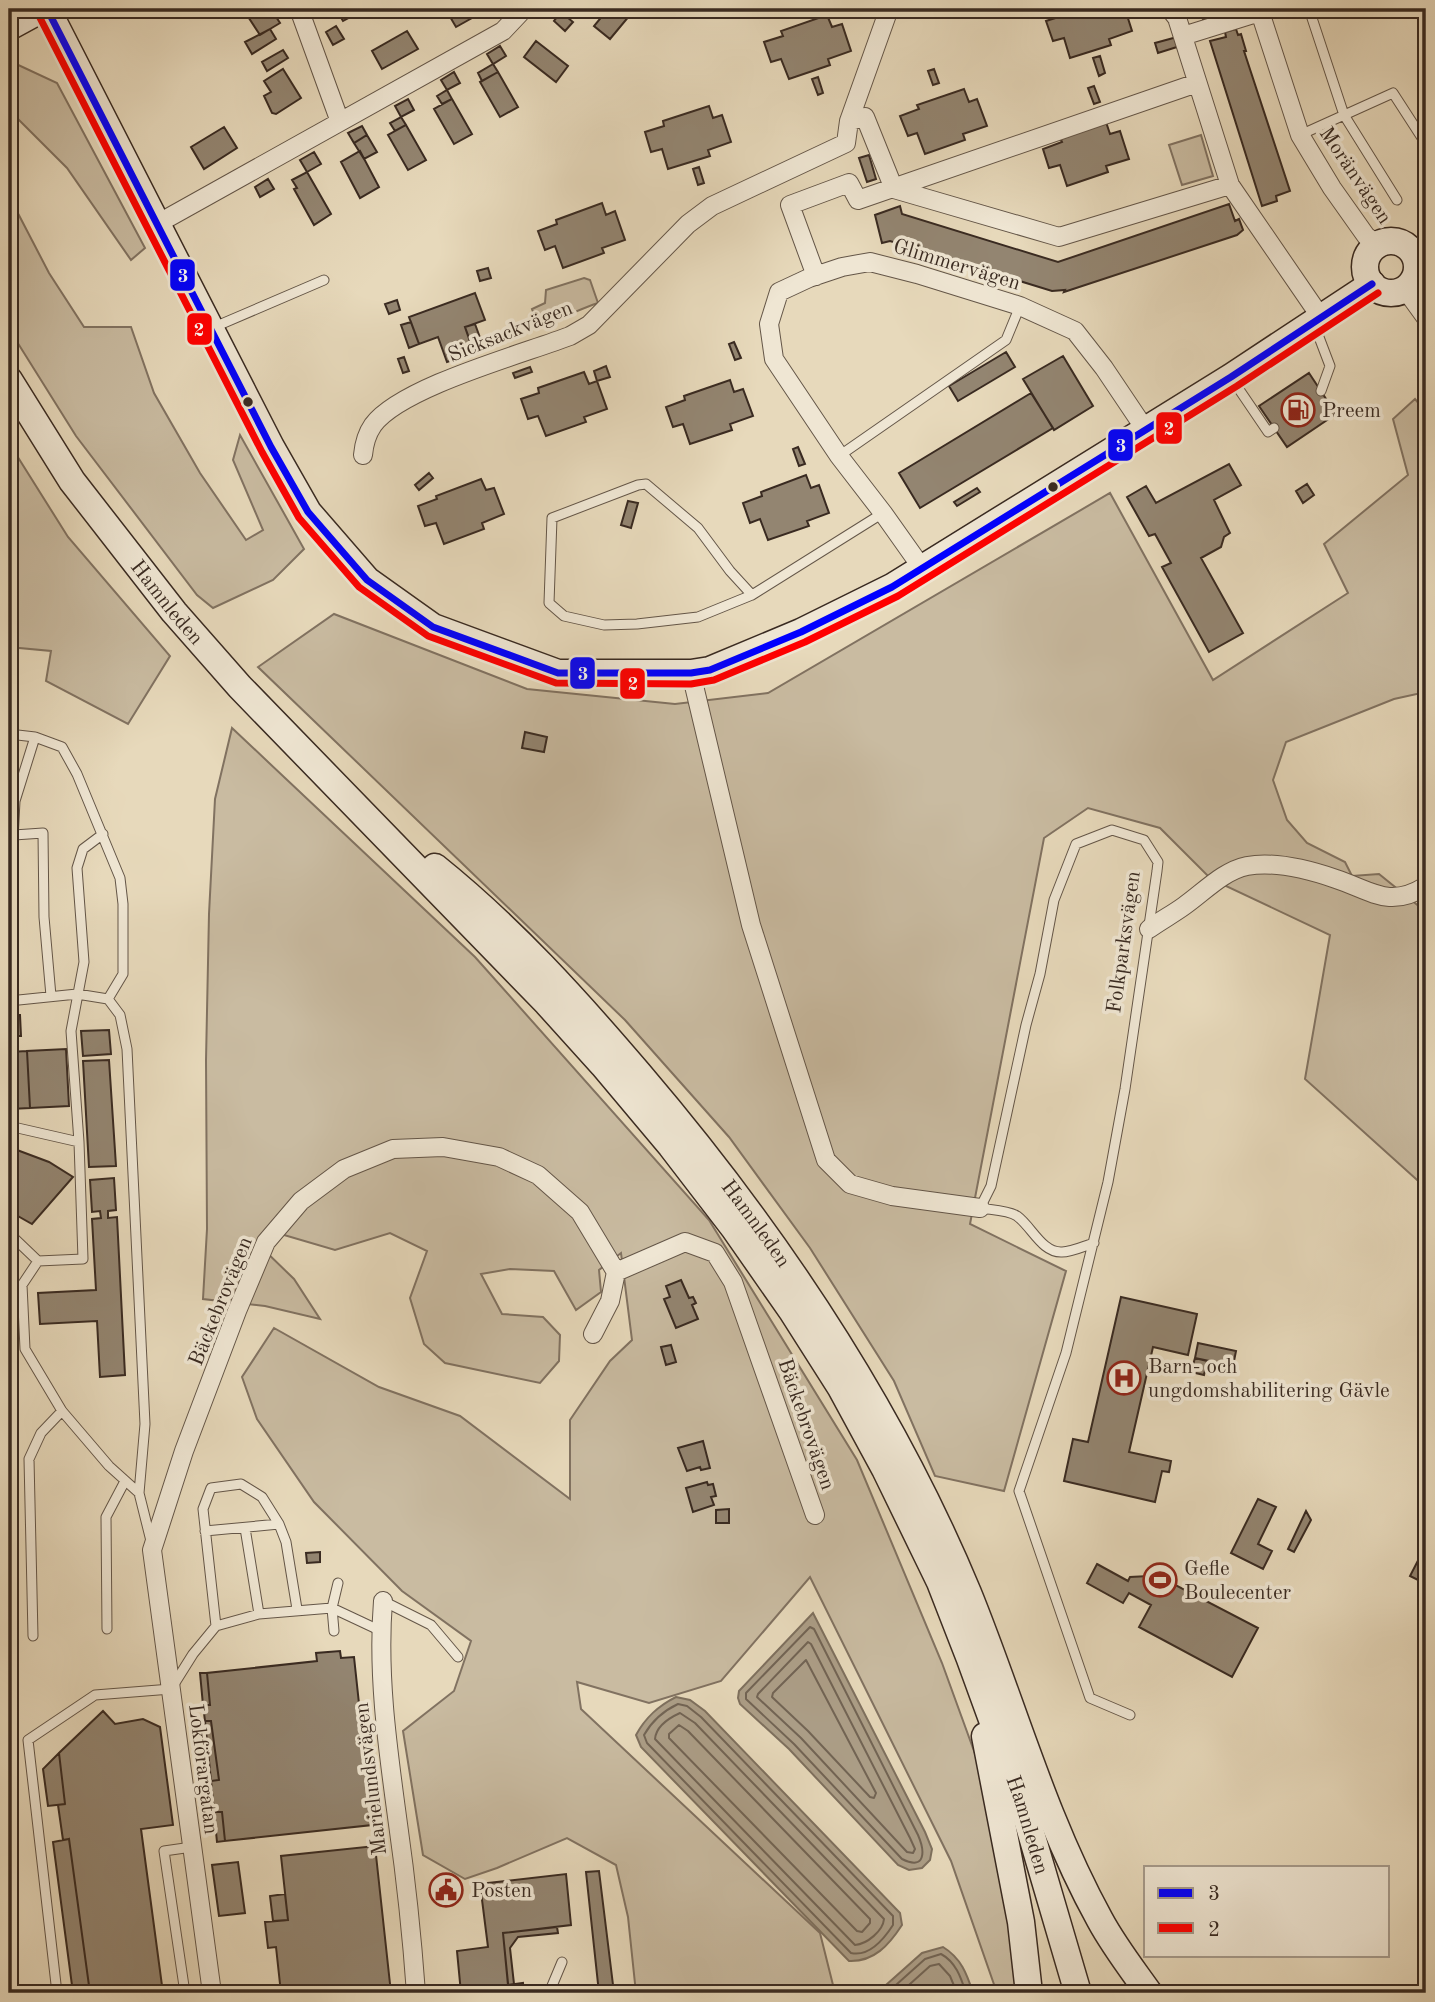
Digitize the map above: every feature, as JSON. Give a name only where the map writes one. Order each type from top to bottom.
[{"type":"main road","points":[[9,27],[42,9]]},
{"type":"main road","points":[[47,9],[247,403],[308,512],[367,580],[433,626],[558,673],[691,673],[710,670],[801,632],[892,587],[1037,499],[1231,377],[1372,284]]},
{"type":"main road","points":[[1385,242],[1401,243],[1419,248],[1417,268],[1411,283],[1405,289],[1384,292],[1367,278],[1368,256],[1378,245],[1385,242]]},
{"type":"main road","name":"Hamnleden","points":[[9,380],[72,481],[174,612],[240,687],[354,802],[594,1055],[671,1146],[734,1228],[792,1311],[841,1388],[886,1469],[940,1582],[1021,1799],[1078,1993]]},
{"type":"main road","name":"Hamnleden","points":[[354,802],[503,925],[563,988],[687,1130],[749,1212],[815,1307],[900,1450],[929,1507],[968,1593],[1023,1740],[1083,1886],[1107,1931],[1149,1993]]},
{"type":"main road","name":"Hamnleden","points":[[970,1659],[1021,1922],[1029,1993]]},
{"type":"main road","name":"Hamnleden","points":[[1023,1740],[1097,1993]]},
{"type":"street","points":[[299,9],[340,122]]},
{"type":"street","points":[[157,224],[503,31],[520,13],[520,9]]},
{"type":"street","name":"Sicksackvägen","points":[[363,455],[365,438],[374,423],[395,405],[424,389],[570,336],[614,300],[688,224],[712,206],[846,143],[849,121],[889,9]]},
{"type":"street","points":[[1170,9],[1177,18],[1230,185],[1318,321]]},
{"type":"street","points":[[1183,36],[1263,10]]},
{"type":"street","name":"Moränvägen","points":[[1263,10],[1300,135],[1366,236],[1378,245]]},
{"type":"street","points":[[790,205],[849,183],[858,200],[1197,83]]},
{"type":"street","points":[[849,121],[864,117],[894,189]]},
{"type":"street","points":[[781,174],[816,276]]},
{"type":"street","points":[[894,189],[1059,237],[1230,185]]},
{"type":"street","name":"Glimmervägen","points":[[922,568],[839,456],[774,359],[769,324],[779,292],[842,267],[870,262],[1020,306],[1075,331],[1145,429]]},
{"type":"street","points":[[1405,289],[1426,318]]},
{"type":"street","points":[[691,673],[751,925],[826,1160],[850,1184],[892,1196],[980,1208]]},
{"type":"street","points":[[1149,929],[1226,875],[1245,866],[1268,864],[1336,878],[1381,897],[1395,898],[1426,886]]},
{"type":"street","name":"Bäckebrovägen","points":[[152,1550],[184,1451],[266,1242],[301,1201],[344,1169],[393,1149],[443,1147],[499,1157],[538,1175],[580,1212],[616,1272],[685,1242],[715,1253],[733,1282],[815,1515]]},
{"type":"street","points":[[593,1334],[611,1301],[616,1272]]},
{"type":"street","name":"Lokförargatan","points":[[152,1550],[212,1993]]},
{"type":"street","name":"Marielundsvägen","points":[[383,1601],[383,1708],[409,1907],[416,1993]]},
{"type":"lane","points":[[1309,9],[1344,115],[1397,200]]},
{"type":"lane","points":[[1300,135],[1393,93],[1426,144]]},
{"type":"lane","points":[[211,328],[324,281]]},
{"type":"lane","points":[[839,456],[1006,340],[1020,306]]},
{"type":"lane","points":[[1318,321],[1330,366],[1321,391]]},
{"type":"lane","points":[[1231,377],[1268,432],[1274,428]]},
{"type":"lane","points":[[752,595],[698,528],[646,484],[552,518],[549,603],[564,616],[604,625],[668,622],[698,617],[752,595],[883,513]]},
{"type":"lane","points":[[9,734],[35,737],[62,747],[77,774],[120,878],[123,904],[123,974],[108,999]]},
{"type":"lane","points":[[9,915],[15,801],[35,737]]},
{"type":"lane","name":"Folkparksvägen","points":[[980,1208],[991,1186],[1026,1025],[1040,974],[1054,900],[1076,844],[1112,830],[1144,841],[1158,862],[1124,1096],[1094,1243],[1066,1353],[1019,1491],[1090,1698],[1130,1715]]},
{"type":"lane","points":[[14,835],[43,833],[44,917],[51,996]]},
{"type":"lane","points":[[9,1238],[15,1238],[38,1261],[83,1259],[79,1142],[71,1031],[84,962],[77,868],[83,849],[103,834]]},
{"type":"lane","points":[[9,1001],[77,994],[108,999],[120,1015],[127,1049],[145,1424],[139,1493],[152,1550]]},
{"type":"lane","points":[[9,1126],[79,1142]]},
{"type":"lane","points":[[980,1208],[1015,1214],[1034,1231],[1043,1245],[1051,1250],[1062,1252],[1094,1243]]},
{"type":"lane","points":[[38,1261],[22,1285],[25,1349],[62,1411],[109,1466],[139,1493]]},
{"type":"lane","points":[[33,1636],[29,1459],[41,1433],[62,1411]]},
{"type":"lane","points":[[107,1629],[106,1517],[125,1480]]},
{"type":"lane","points":[[216,1626],[203,1509],[211,1488],[241,1484],[262,1497],[279,1524],[286,1542],[297,1609]]},
{"type":"lane","points":[[205,1531],[279,1524]]},
{"type":"lane","points":[[245,1528],[259,1614]]},
{"type":"lane","points":[[334,1631],[332,1608],[338,1583]]},
{"type":"lane","points":[[383,1601],[430,1625],[458,1657]]},
{"type":"lane","points":[[57,1993],[28,1740],[95,1695],[171,1689],[193,1654],[216,1626],[259,1614],[332,1608],[381,1630]]},
{"type":"lane","points":[[184,1993],[164,1851],[191,1847]]},
{"type":"lane","points":[[549,1993],[562,1962]]},
{"type":"shaded area","points":[[14,63],[57,83],[145,248],[131,260],[67,168],[17,118],[9,117],[9,65]]},
{"type":"shaded area","points":[[1201,135],[1213,176],[1182,185],[1169,145]]},
{"type":"shaded area","points":[[9,196],[49,273],[84,327],[131,327],[154,393],[200,473],[246,540],[263,530],[233,460],[240,435],[304,549],[273,580],[213,608],[197,595],[76,436],[9,329]]},
{"type":"shaded area","points":[[584,278],[590,280],[598,303],[538,326],[532,309],[545,303],[546,290]]},
{"type":"shaded area","points":[[1415,399],[1426,412],[1426,692],[1394,699],[1286,742],[1273,780],[1287,820],[1307,843],[1345,862],[1352,876],[1379,874],[1426,912],[1426,1188],[1305,1079],[1330,935],[1211,879],[1160,828],[1088,808],[1044,838],[970,1224],[1066,1271],[1004,1491],[935,1476],[894,1381],[810,1248],[729,1137],[625,1020],[258,667],[334,614],[527,689],[675,704],[768,693],[1110,493],[1213,680],[1348,593],[1324,544],[1408,475],[1393,419]]},
{"type":"shaded area","points":[[9,443],[68,537],[170,656],[128,724],[46,681],[51,651],[9,647]]},
{"type":"shaded area","points":[[232,728],[475,957],[709,1220],[857,1460],[942,1663],[982,1773],[1023,1993],[997,1993],[951,1861],[810,1577],[721,1681],[649,1703],[577,1682],[581,1709],[820,1933],[835,1993],[636,1993],[628,1917],[616,1865],[567,1838],[465,1879],[423,1855],[403,1731],[454,1691],[471,1641],[402,1591],[314,1502],[257,1419],[242,1377],[274,1328],[379,1387],[460,1416],[570,1499],[570,1420],[610,1361],[632,1340],[621,1253],[599,1270],[601,1292],[576,1310],[554,1271],[510,1269],[481,1274],[502,1314],[543,1317],[560,1335],[559,1361],[540,1383],[445,1363],[424,1344],[410,1298],[427,1251],[390,1233],[335,1250],[267,1230],[260,1246],[294,1279],[320,1319],[265,1306],[203,1299],[207,1229],[209,914],[215,799]]},
{"type":"water","points":[[813,1613],[925,1832],[932,1849],[930,1860],[922,1868],[909,1870],[898,1865],[789,1749],[740,1704],[739,1691]]},
{"type":"water","points":[[676,1697],[690,1700],[705,1711],[900,1913],[902,1925],[880,1951],[866,1959],[849,1961],[641,1747],[636,1735],[644,1723],[664,1704]]},
{"type":"water","points":[[943,1947],[962,1967],[973,1993],[877,1993],[922,1953]]},
{"type":"building","points":[[243,9],[271,9],[280,23],[260,35]]},
{"type":"building","points":[[336,9],[348,9],[352,16],[343,21]]},
{"type":"building","points":[[348,9],[367,9],[353,17]]},
{"type":"building","points":[[488,9],[456,27],[446,10]]},
{"type":"building","points":[[608,9],[635,9],[610,39],[594,26]]},
{"type":"building","points":[[1064,9],[1125,9],[1132,31],[1109,39],[1111,45],[1070,58],[1064,38],[1053,41],[1046,21],[1065,15]]},
{"type":"building","points":[[1200,9],[1225,9],[1227,14],[1204,22]]},
{"type":"building","points":[[561,12],[573,22],[565,31],[554,21]]},
{"type":"building","points":[[827,15],[832,27],[842,24],[851,51],[828,59],[830,65],[789,79],[781,59],[771,62],[764,42],[783,36],[781,31]]},
{"type":"building","points":[[336,26],[344,39],[333,45],[326,32]]},
{"type":"building","points":[[270,29],[276,39],[252,54],[245,42]]},
{"type":"building","points":[[1236,29],[1238,35],[1241,34],[1244,51],[1290,191],[1276,196],[1277,201],[1262,206],[1210,41],[1226,37],[1225,32]]},
{"type":"building","points":[[407,31],[418,49],[382,69],[372,51]]},
{"type":"building","points":[[1177,37],[1180,46],[1158,53],[1155,43]]},
{"type":"building","points":[[536,41],[568,66],[556,82],[524,57]]},
{"type":"building","points":[[500,46],[506,56],[493,64],[487,54]]},
{"type":"building","points":[[283,50],[288,58],[267,71],[262,62]]},
{"type":"building","points":[[1100,56],[1105,73],[1099,76],[1093,58]]},
{"type":"building","points":[[493,64],[498,72],[482,81],[478,73]]},
{"type":"building","points":[[283,69],[301,98],[276,114],[272,113],[264,96],[271,92],[264,81]]},
{"type":"building","points":[[934,69],[939,83],[933,85],[928,71]]},
{"type":"building","points":[[454,72],[460,83],[447,90],[441,80]]},
{"type":"building","points":[[498,72],[518,107],[500,117],[480,82]]},
{"type":"building","points":[[818,77],[823,93],[818,95],[812,79]]},
{"type":"building","points":[[1094,86],[1100,102],[1094,104],[1088,88]]},
{"type":"building","points":[[964,89],[969,102],[977,99],[987,126],[963,134],[965,140],[925,154],[917,133],[908,136],[900,116],[919,109],[917,105]]},
{"type":"building","points":[[447,90],[452,99],[442,104],[437,96]]},
{"type":"building","points":[[408,99],[414,110],[401,117],[395,106]]},
{"type":"building","points":[[452,99],[472,134],[454,144],[434,109]]},
{"type":"building","points":[[709,106],[713,118],[722,115],[731,142],[708,150],[710,156],[668,169],[662,149],[651,152],[645,132],[664,126],[663,121]]},
{"type":"building","points":[[401,117],[406,125],[395,131],[390,123]]},
{"type":"building","points":[[1106,122],[1110,134],[1120,131],[1129,159],[1106,166],[1108,172],[1067,186],[1060,165],[1049,168],[1043,149],[1062,142],[1060,138]]},
{"type":"building","points":[[406,125],[426,160],[408,170],[388,135]]},
{"type":"building","points":[[362,126],[367,135],[354,143],[348,133]]},
{"type":"building","points":[[224,127],[237,148],[204,169],[191,147]]},
{"type":"building","points":[[367,135],[377,152],[364,159],[354,143]]},
{"type":"building","points":[[360,151],[379,187],[360,198],[341,162]]},
{"type":"building","points":[[314,152],[321,164],[307,172],[300,160]]},
{"type":"building","points":[[869,155],[876,179],[867,182],[859,158]]},
{"type":"building","points":[[699,167],[704,183],[698,185],[693,169]]},
{"type":"building","points":[[307,172],[331,214],[314,225],[294,189],[297,188],[292,180]]},
{"type":"building","points":[[268,179],[274,189],[260,197],[255,187]]},
{"type":"building","points":[[602,203],[606,215],[615,211],[625,240],[602,248],[604,253],[563,268],[555,246],[545,250],[538,231],[557,224],[556,220]]},
{"type":"building","points":[[1229,204],[1235,221],[1239,219],[1243,230],[1237,235],[1064,292],[1065,290],[1052,291],[890,241],[882,243],[875,215],[900,206],[902,214],[1058,262]]},
{"type":"building","points":[[488,268],[491,278],[480,281],[477,271]]},
{"type":"building","points":[[475,293],[485,320],[465,327],[474,353],[447,362],[438,337],[419,344],[409,317]]},
{"type":"building","points":[[397,300],[400,310],[389,314],[385,304]]},
{"type":"building","points":[[411,322],[419,344],[409,348],[401,325]]},
{"type":"building","points":[[475,324],[482,343],[472,346],[465,327]]},
{"type":"building","points":[[734,342],[741,358],[735,360],[729,344]]},
{"type":"building","points":[[1006,352],[1015,367],[958,401],[949,386]]},
{"type":"building","points":[[1063,356],[1093,406],[1054,430],[1023,379]]},
{"type":"building","points":[[404,357],[409,371],[403,373],[398,359]]},
{"type":"building","points":[[606,366],[610,377],[597,381],[594,371]]},
{"type":"building","points":[[530,367],[532,372],[515,378],[513,373]]},
{"type":"building","points":[[584,372],[589,384],[597,381],[607,409],[584,417],[586,422],[546,436],[538,416],[528,419],[521,399],[539,393],[538,388]]},
{"type":"building","name":"Preem","points":[[1309,373],[1336,414],[1287,447],[1259,406]]},
{"type":"building","points":[[730,380],[734,392],[743,389],[753,416],[730,424],[732,430],[690,444],[683,424],[673,427],[666,407],[685,400],[684,396]]},
{"type":"building","points":[[1031,393],[1053,428],[920,508],[899,473]]},
{"type":"building","points":[[798,447],[805,464],[799,466],[793,449]]},
{"type":"building","points":[[1229,464],[1241,485],[1214,500],[1230,533],[1224,537],[1221,547],[1201,558],[1243,633],[1209,652],[1162,567],[1171,563],[1155,534],[1149,536],[1127,497],[1146,486],[1156,503]]},
{"type":"building","points":[[429,473],[433,478],[419,490],[415,485]]},
{"type":"building","points":[[806,475],[811,488],[819,485],[829,513],[807,521],[809,526],[768,540],[760,519],[750,523],[743,503],[762,496],[761,492]]},
{"type":"building","points":[[481,479],[486,490],[494,488],[504,514],[482,523],[484,529],[444,544],[436,523],[425,526],[418,506],[437,499],[436,496]]},
{"type":"building","points":[[1307,484],[1314,495],[1303,503],[1296,491]]},
{"type":"building","points":[[977,488],[980,492],[957,506],[954,502]]},
{"type":"building","points":[[628,501],[638,503],[631,528],[621,525]]},
{"type":"building","points":[[525,732],[547,737],[544,752],[522,748]]},
{"type":"building","points":[[9,1015],[20,1015],[21,1036],[11,1036]]},
{"type":"building","points":[[109,1030],[111,1054],[83,1056],[81,1031]]},
{"type":"building","points":[[66,1049],[69,1106],[30,1108],[27,1051]]},
{"type":"building","points":[[27,1051],[30,1108],[10,1109],[9,1052]]},
{"type":"building","points":[[109,1060],[116,1166],[89,1167],[83,1061]]},
{"type":"building","points":[[9,1147],[49,1162],[73,1177],[32,1224],[9,1211]]},
{"type":"building","points":[[114,1178],[116,1210],[108,1211],[108,1218],[117,1217],[125,1375],[100,1377],[97,1321],[40,1324],[38,1293],[96,1290],[92,1219],[101,1218],[100,1211],[92,1212],[90,1180]]},
{"type":"building","points":[[681,1280],[689,1298],[693,1297],[696,1303],[692,1305],[698,1319],[676,1328],[664,1299],[670,1297],[666,1286]]},
{"type":"building","name":"Barn- och ungdomshabilitering Gävle","points":[[1121,1297],[1197,1314],[1188,1355],[1153,1347],[1129,1452],[1171,1461],[1169,1472],[1162,1471],[1155,1502],[1064,1481],[1073,1439],[1088,1442]]},
{"type":"building","points":[[1198,1343],[1236,1351],[1233,1366],[1195,1358]]},
{"type":"building","points":[[671,1345],[676,1362],[666,1365],[661,1347]]},
{"type":"building","points":[[1195,1358],[1207,1361],[1204,1375],[1191,1372]]},
{"type":"building","points":[[9,1369],[16,1446],[9,1447]]},
{"type":"building","points":[[703,1441],[710,1468],[701,1470],[700,1467],[687,1471],[678,1448]]},
{"type":"building","points":[[707,1482],[708,1485],[713,1484],[716,1496],[711,1497],[714,1505],[693,1512],[686,1488]]},
{"type":"building","points":[[1258,1499],[1276,1507],[1258,1544],[1272,1551],[1263,1569],[1231,1553]]},
{"type":"building","points":[[729,1509],[729,1523],[716,1523],[716,1510]]},
{"type":"building","points":[[1306,1511],[1311,1520],[1294,1552],[1288,1549]]},
{"type":"building","points":[[1426,1545],[1426,1584],[1410,1576]]},
{"type":"building","points":[[320,1552],[320,1562],[307,1563],[306,1553]]},
{"type":"building","points":[[1097,1564],[1128,1581],[1130,1577],[1149,1576],[1152,1586],[1148,1589],[1156,1594],[1164,1579],[1258,1628],[1232,1677],[1139,1627],[1151,1605],[1129,1593],[1123,1603],[1087,1583]]},
{"type":"building","points":[[340,1651],[341,1658],[354,1657],[372,1825],[225,1841],[222,1812],[214,1812],[211,1781],[219,1780],[211,1721],[205,1721],[203,1705],[210,1705],[207,1673],[317,1661],[316,1653]]},
{"type":"building","points":[[200,1673],[207,1673],[210,1705],[203,1705]]},
{"type":"building","points":[[103,1711],[115,1724],[143,1719],[160,1727],[173,1825],[141,1829],[163,1993],[90,1993],[69,1839],[63,1840],[58,1805],[65,1804],[59,1753]]},
{"type":"building","points":[[205,1721],[211,1721],[219,1780],[211,1781]]},
{"type":"building","points":[[59,1753],[65,1804],[48,1806],[43,1769]]},
{"type":"building","points":[[214,1812],[222,1812],[225,1841],[217,1842]]},
{"type":"building","points":[[69,1839],[90,1993],[73,1993],[53,1842]]},
{"type":"building","points":[[375,1846],[391,1993],[281,1993],[276,1947],[268,1948],[265,1922],[288,1920],[281,1856]]},
{"type":"building","points":[[238,1862],[245,1913],[219,1916],[212,1865]]},
{"type":"building","points":[[599,1871],[614,1993],[599,1993],[586,1872]]},
{"type":"building","points":[[566,1874],[571,1925],[503,1933],[509,1993],[461,1993],[457,1951],[488,1947],[480,1884]]},
{"type":"building","points":[[285,1894],[288,1920],[273,1921],[270,1896]]},
{"type":"building","points":[[557,1927],[558,1933],[518,1937],[510,1948],[514,1984],[508,1985],[503,1933]]},
{"type":"building","points":[[523,1983],[524,1993],[509,1993],[508,1985]]},
{"type":"transit line","name":"3","points":[[47,9],[271,447],[308,512],[367,580],[433,627],[558,673],[691,673],[710,670],[801,632],[892,587],[1231,377],[1372,284]]},
{"type":"transit line","name":"2","points":[[38,14],[262,452],[299,518],[359,587],[428,636],[556,683],[691,684],[714,680],[805,642],[898,596],[1237,386],[1378,293]]},
{"type":"place","name":"Preem","points":[[1298,410]]},
{"type":"place","name":"Barn- och ungdomshabilitering Gävle","points":[[1124,1378]]},
{"type":"place","name":"Gefle Boulecenter","points":[[1160,1580]]},
{"type":"place","name":"Posten","points":[[446,1890]]}]
